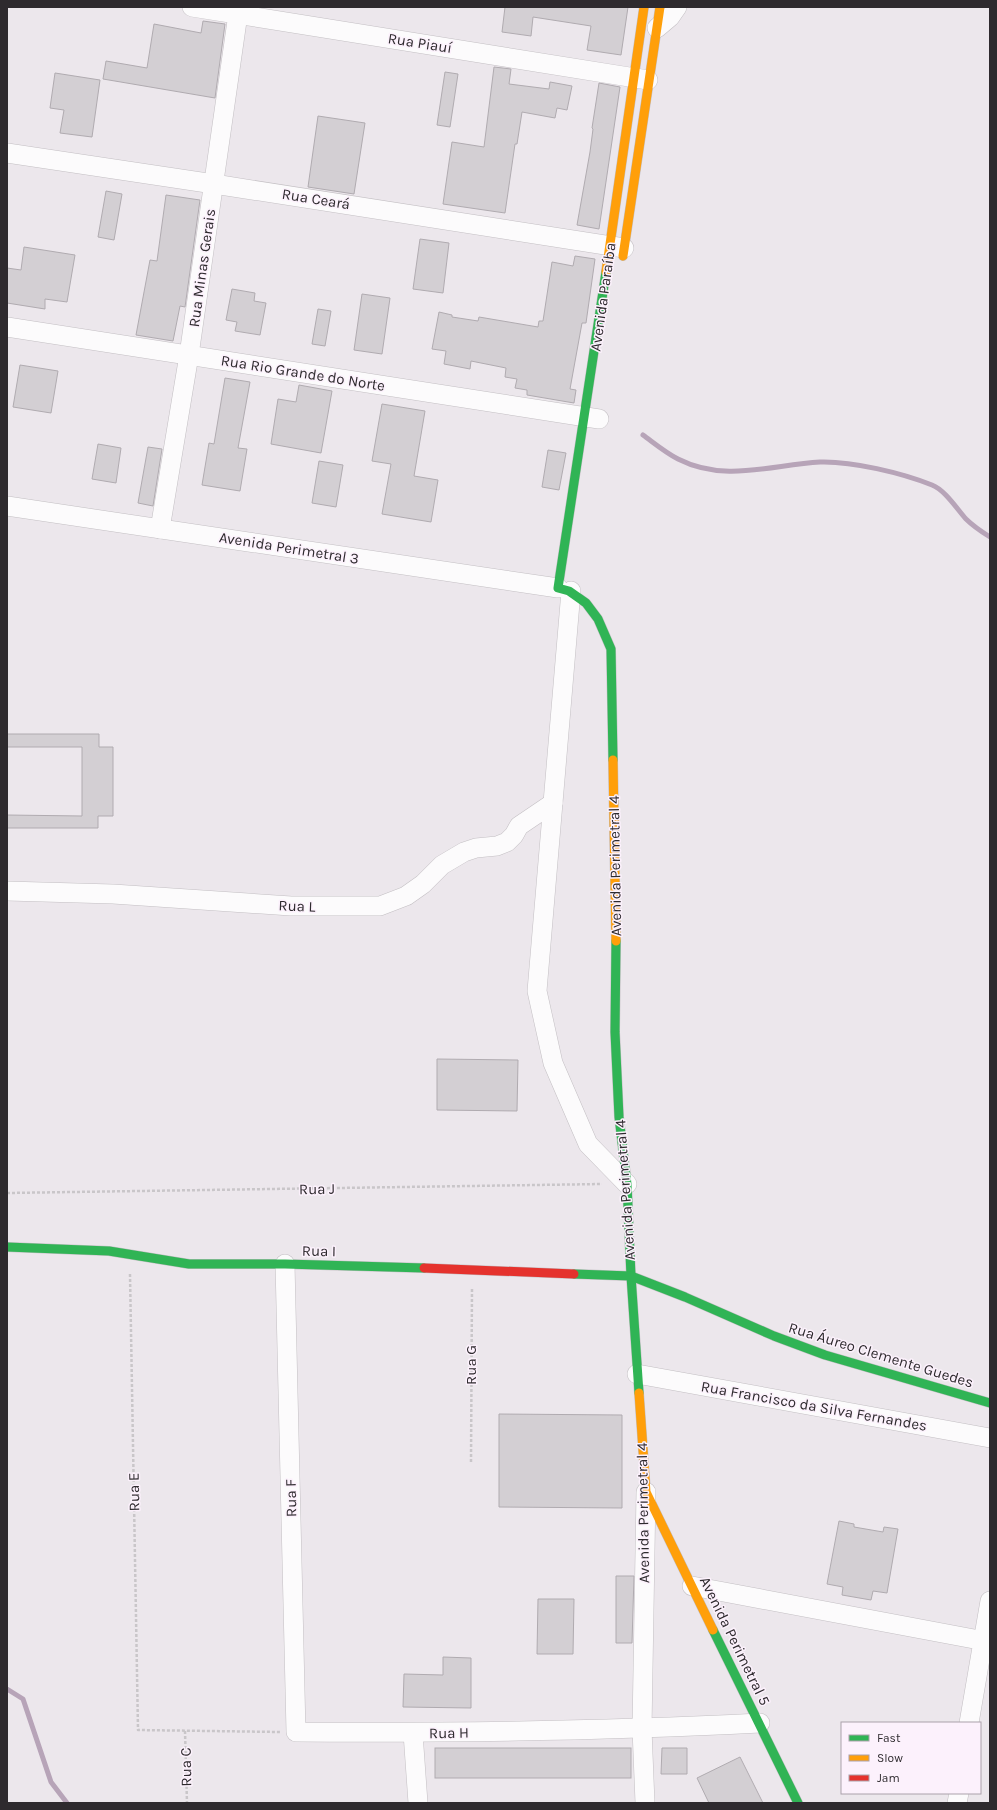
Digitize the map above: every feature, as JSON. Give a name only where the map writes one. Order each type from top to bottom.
[{"type":"street","name":"Rua Piauí","points":[[192,7],[239,10],[641,79]]},
{"type":"street","name":"Avenida Paraíba","points":[[567,587],[595,418],[619,252],[641,79],[644,7]]},
{"type":"street","name":"Avenida Paraíba","points":[[619,252],[641,79],[658,28],[660,7]]},
{"type":"street","points":[[658,28],[670,17],[677,7]]},
{"type":"street","name":"Rua Minas Gerais","points":[[160,529],[189,355],[239,10]]},
{"type":"street","name":"Rua Ceará","points":[[7,154],[214,184],[619,252]]},
{"type":"street","name":"Rua Rio Grande do Norte","points":[[7,327],[595,418]]},
{"type":"street","name":"Avenida Perimetral 3","points":[[7,506],[567,587]]},
{"type":"street","points":[[567,587],[553,804],[537,991],[553,1063],[588,1144],[627,1184]]},
{"type":"street","name":"Avenida Perimetral 4","points":[[567,587],[594,612],[602,625],[612,649],[616,896],[615,1032],[619,1117],[627,1184],[631,1276],[646,1492],[642,1729],[645,1803]]},
{"type":"street","name":"Rua L","points":[[7,891],[113,894],[291,906],[380,906],[406,896],[423,884],[442,865],[464,852],[476,848],[496,846],[507,842],[520,826],[553,804]]},
{"type":"street","name":"Rua I","points":[[7,1247],[109,1251],[130,1253],[189,1264],[285,1264],[472,1269],[631,1276]]},
{"type":"street","name":"Rua F","points":[[285,1264],[296,1732]]},
{"type":"street","name":"Rua Áureo Clemente Guedes","points":[[631,1276],[685,1297],[774,1336],[825,1355],[990,1404]]},
{"type":"street","name":"Rua Francisco da Silva Fernandes","points":[[638,1374],[990,1438]]},
{"type":"street","name":"Avenida Perimetral 5","points":[[646,1492],[798,1803]]},
{"type":"street","points":[[692,1586],[986,1642]]},
{"type":"street","points":[[970,1722],[986,1642],[990,1601]]},
{"type":"street","name":"Rua H","points":[[296,1732],[413,1733],[642,1729],[760,1723]]},
{"type":"street","points":[[413,1733],[418,1803]]},
{"type":"path","name":"Rua J","points":[[7,1193],[627,1184]]},
{"type":"path","name":"Rua E","points":[[130,1253],[138,1730],[186,1731]]},
{"type":"path","name":"Rua G","points":[[471,1462],[472,1269]]},
{"type":"path","points":[[186,1731],[296,1732]]},
{"type":"path","name":"Rua C","points":[[186,1731],[187,1803]]},
{"type":"building","points":[[505,7],[628,7],[621,55],[587,50],[591,26],[533,17],[531,36],[502,32]]},
{"type":"building","points":[[203,21],[225,24],[215,98],[103,79],[106,61],[147,68],[154,24],[201,33]]},
{"type":"building","points":[[494,67],[511,69],[509,84],[549,89],[550,82],[572,86],[567,110],[557,108],[555,118],[522,112],[517,144],[515,144],[505,213],[443,204],[452,142],[484,147]]},
{"type":"building","points":[[445,72],[458,74],[450,127],[437,125]]},
{"type":"building","points":[[55,73],[100,80],[92,137],[60,133],[64,110],[50,108]]},
{"type":"building","points":[[599,83],[620,87],[599,229],[577,225],[590,152]]},
{"type":"building","points":[[318,116],[365,123],[354,194],[308,187]]},
{"type":"building","points":[[106,191],[122,194],[114,240],[98,237]]},
{"type":"building","points":[[166,195],[200,200],[185,307],[180,306],[173,341],[136,335],[150,260],[157,261]]},
{"type":"building","points":[[420,239],[449,243],[443,293],[413,289]]},
{"type":"building","points":[[24,247],[75,255],[67,302],[45,299],[45,309],[7,303],[7,268],[21,270]]},
{"type":"building","points":[[575,256],[595,259],[586,323],[582,323],[570,389],[576,390],[574,403],[527,395],[527,390],[515,388],[517,379],[505,377],[506,368],[471,361],[470,369],[444,364],[446,351],[432,349],[439,312],[452,315],[452,317],[478,321],[479,317],[538,327],[539,321],[543,321],[552,262],[573,266]]},
{"type":"building","points":[[232,289],[255,293],[254,301],[266,303],[260,335],[235,331],[237,322],[226,320]]},
{"type":"building","points":[[362,294],[390,298],[382,354],[354,350]]},
{"type":"building","points":[[318,309],[331,311],[325,346],[312,344]]},
{"type":"building","points":[[20,365],[58,371],[51,413],[13,407]]},
{"type":"building","points":[[225,378],[250,382],[238,448],[247,449],[240,491],[202,485],[209,443],[214,444]]},
{"type":"building","points":[[299,385],[332,391],[321,453],[271,444],[278,399],[296,402]]},
{"type":"building","points":[[382,404],[425,411],[414,476],[438,480],[431,522],[382,514],[391,464],[372,461]]},
{"type":"building","points":[[98,444],[121,448],[116,483],[92,479]]},
{"type":"building","points":[[148,447],[162,449],[153,506],[138,503]]},
{"type":"building","points":[[548,450],[566,453],[559,490],[542,487]]},
{"type":"building","points":[[319,461],[343,465],[336,507],[312,503]]},
{"type":"building","points":[[7,734],[99,734],[99,747],[113,747],[113,816],[98,816],[98,828],[7,828],[7,815],[82,816],[82,747],[7,747]]},
{"type":"building","points":[[437,1059],[518,1060],[517,1111],[437,1110]]},
{"type":"building","points":[[499,1414],[622,1415],[622,1508],[499,1507]]},
{"type":"building","points":[[839,1521],[854,1524],[854,1527],[883,1532],[884,1527],[898,1529],[887,1593],[873,1591],[871,1600],[842,1595],[843,1587],[827,1584]]},
{"type":"building","points":[[616,1576],[634,1576],[632,1643],[616,1643]]},
{"type":"building","points":[[538,1599],[574,1599],[573,1654],[537,1654]]},
{"type":"building","points":[[443,1657],[471,1658],[471,1708],[403,1707],[404,1674],[443,1675]]},
{"type":"building","points":[[435,1748],[631,1748],[631,1778],[435,1778]]},
{"type":"building","points":[[662,1748],[687,1748],[687,1774],[661,1774]]},
{"type":"building","points":[[740,1757],[763,1803],[709,1803],[697,1778]]},
{"type":"waterway","points":[[643,435],[678,459],[696,466],[713,470],[748,471],[820,462],[833,462],[847,463],[906,476],[937,487],[946,495],[969,522],[990,537]]},
{"type":"waterway","points":[[7,1689],[23,1699],[51,1782],[67,1803]]},
{"type":"traffic: fast","points":[[606,272],[558,588],[569,591],[586,603],[598,619],[611,649],[613,760]]},
{"type":"traffic: fast","points":[[616,941],[615,1032],[619,1117],[627,1184],[631,1276],[639,1393]]},
{"type":"traffic: fast","points":[[7,1247],[109,1251],[189,1264],[285,1264],[424,1268]]},
{"type":"traffic: fast","points":[[574,1274],[631,1276],[685,1297],[774,1336],[825,1355],[990,1403]]},
{"type":"traffic: fast","points":[[713,1630],[798,1803]]},
{"type":"traffic: slow","points":[[606,272],[644,7]]},
{"type":"traffic: slow","points":[[623,256],[660,7]]},
{"type":"traffic: slow","points":[[613,760],[616,941]]},
{"type":"traffic: slow","points":[[639,1393],[646,1492],[713,1630]]},
{"type":"traffic: jam","points":[[424,1268],[574,1274]]}]
